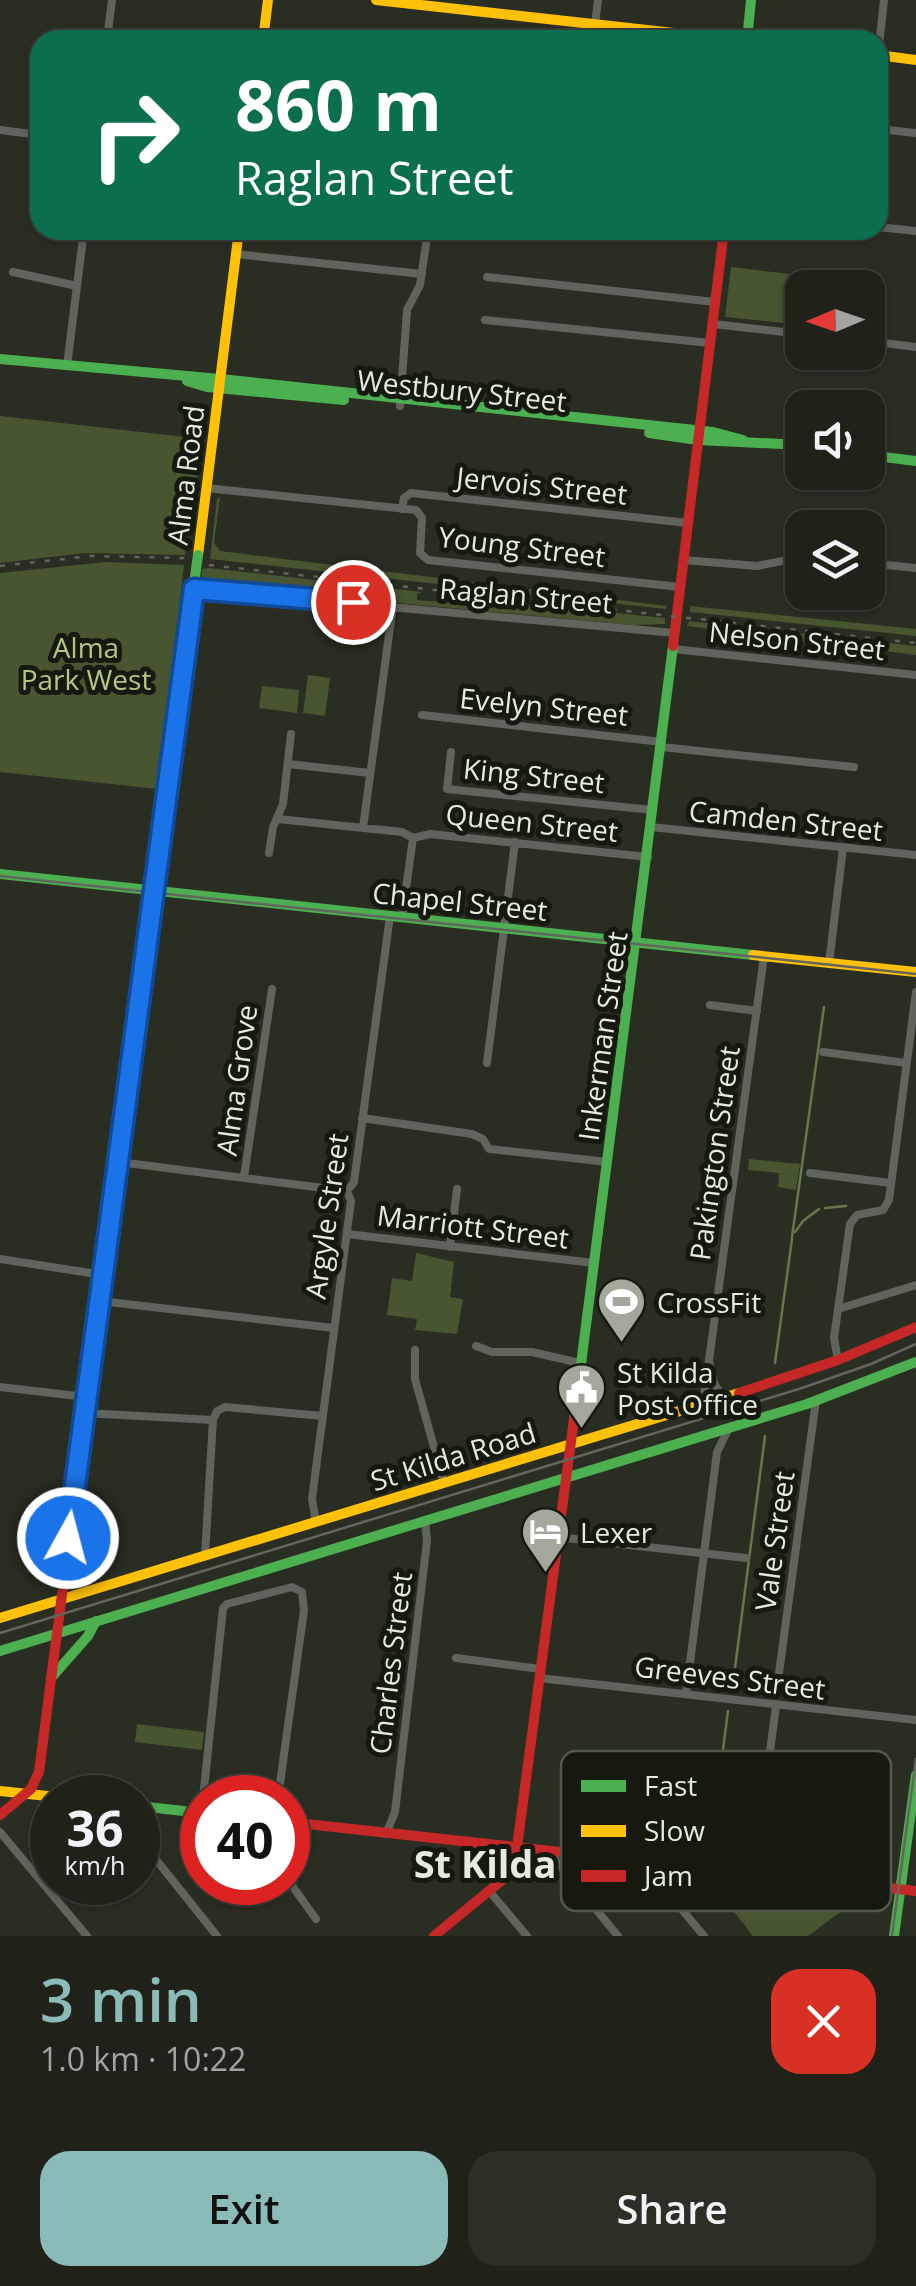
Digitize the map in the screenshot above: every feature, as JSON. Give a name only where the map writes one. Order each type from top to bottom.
[{"type":"main road","points":[[264,30],[268,0]]},
{"type":"main road","points":[[376,0],[457,4],[622,30]]},
{"type":"main road","points":[[747,30],[751,0]]},
{"type":"main road","points":[[888,56],[916,60]]},
{"type":"main road","name":"Alma Road","points":[[27,1793],[38,1777],[238,240]]},
{"type":"main road","name":"Inkerman Street","points":[[518,1847],[648,857],[721,240]]},
{"type":"main road","name":"Westbury Street","points":[[0,358],[785,444]]},
{"type":"main road","points":[[885,457],[916,460]]},
{"type":"main road","name":"Chapel Street","points":[[0,874],[916,972]]},
{"type":"main road","name":"St Kilda Road","points":[[0,1618],[723,1398],[838,1360],[916,1328]]},
{"type":"main road","name":"St Kilda Road","points":[[0,1651],[730,1428],[916,1362]]},
{"type":"main road","points":[[50,1679],[88,1636],[96,1621]]},
{"type":"main road","points":[[894,1936],[916,1775]]},
{"type":"main road","points":[[0,1790],[30,1793]]},
{"type":"main road","points":[[0,1815],[27,1793]]},
{"type":"main road","points":[[310,1825],[561,1851]]},
{"type":"main road","points":[[434,1936],[507,1876],[518,1847]]},
{"type":"main road","points":[[891,1888],[916,1891]]},
{"type":"street","points":[[108,30],[112,0]]},
{"type":"street","points":[[595,24],[598,0]]},
{"type":"street","points":[[881,30],[884,0]]},
{"type":"street","points":[[888,129],[916,132]]},
{"type":"street","points":[[0,130],[30,134]]},
{"type":"street","points":[[888,228],[916,232]]},
{"type":"street","points":[[68,366],[83,240]]},
{"type":"street","points":[[401,403],[407,310],[420,285],[427,240]]},
{"type":"street","points":[[236,254],[422,274]]},
{"type":"street","points":[[13,272],[77,286]]},
{"type":"street","points":[[487,277],[715,302]]},
{"type":"street","points":[[485,320],[710,344]]},
{"type":"street","points":[[712,324],[785,332]]},
{"type":"street","points":[[885,343],[916,347]]},
{"type":"street","points":[[206,488],[402,509]]},
{"type":"street","name":"Jervois Street","points":[[402,509],[404,498],[411,493],[688,524]]},
{"type":"street","name":"Young Street","points":[[402,509],[416,510],[421,515],[420,552],[428,560],[680,587]]},
{"type":"street","points":[[684,560],[757,566],[785,560]]},
{"type":"street","points":[[885,565],[916,568]]},
{"type":"street","name":"Raglan Street","points":[[194,589],[675,633]]},
{"type":"street","points":[[363,828],[392,605]]},
{"type":"street","name":"Nelson Street","points":[[673,649],[916,676]]},
{"type":"street","name":"Evelyn Street","points":[[422,715],[854,767]]},
{"type":"street","points":[[269,853],[291,734]]},
{"type":"street","name":"King Street","points":[[451,752],[446,789],[653,810]]},
{"type":"street","points":[[288,764],[370,773]]},
{"type":"street","name":"Queen Street","points":[[278,819],[406,833],[413,838],[430,834],[648,857]]},
{"type":"street","name":"Camden Street","points":[[651,827],[916,855]]},
{"type":"street","name":"Argyle Street","points":[[316,1522],[312,1499],[351,1201],[347,1191],[354,1182],[396,916],[413,838]]},
{"type":"street","points":[[487,1063],[515,842]]},
{"type":"street","points":[[829,962],[843,848]]},
{"type":"street","name":"Pakington Street","points":[[703,1404],[764,956]]},
{"type":"street","name":"Alma Grove","points":[[244,1177],[272,990]]},
{"type":"street","points":[[838,1360],[834,1342],[851,1220],[883,1210],[888,1204],[916,992]]},
{"type":"street","points":[[710,1005],[757,1010]]},
{"type":"street","points":[[823,1052],[906,1063]]},
{"type":"street","points":[[362,1118],[472,1134],[483,1140],[489,1150],[608,1162]]},
{"type":"street","points":[[119,1162],[347,1191]]},
{"type":"street","points":[[810,1173],[891,1182]]},
{"type":"street","points":[[450,1247],[457,1189]]},
{"type":"street","name":"Marriott Street","points":[[347,1234],[594,1263]]},
{"type":"street","points":[[0,1258],[104,1271]]},
{"type":"street","points":[[838,1309],[916,1286]]},
{"type":"street","points":[[100,1301],[334,1328]]},
{"type":"street","points":[[476,1346],[492,1352],[532,1352],[580,1363]]},
{"type":"street","points":[[415,1350],[415,1379],[444,1483]]},
{"type":"street","name":"Pakington Street","points":[[709,1357],[714,1383],[723,1398]]},
{"type":"street","points":[[0,1387],[86,1397]]},
{"type":"street","name":"Vale Street","points":[[778,1688],[816,1400]]},
{"type":"street","points":[[205,1556],[217,1411],[225,1406],[322,1416]]},
{"type":"street","points":[[84,1413],[214,1420]]},
{"type":"street","points":[[686,1694],[717,1452],[730,1428]]},
{"type":"street","points":[[704,1435],[714,1442],[717,1452]]},
{"type":"street","name":"Charles Street","points":[[392,1834],[428,1535],[426,1520]]},
{"type":"street","points":[[557,1538],[746,1558]]},
{"type":"street","points":[[205,1775],[223,1608],[292,1587],[302,1592],[304,1604],[281,1775]]},
{"type":"street","name":"Greeves Street","points":[[456,1658],[576,1682],[916,1720]]},
{"type":"street","points":[[770,1751],[776,1706]]},
{"type":"street","points":[[0,1832],[87,1936]]},
{"type":"street","points":[[552,1850],[561,1866]]},
{"type":"street","points":[[160,1865],[217,1936]]},
{"type":"street","points":[[490,1892],[527,1936]]},
{"type":"street","points":[[306,1905],[316,1919]]},
{"type":"street","points":[[598,1911],[618,1936]]},
{"type":"street","points":[[683,1911],[704,1936]]},
{"type":"green space","points":[[731,267],[785,273],[785,323],[725,317]]},
{"type":"green space","points":[[0,416],[203,439],[185,555],[85,553],[0,563]]},
{"type":"green space","points":[[220,497],[214,543],[220,551],[667,606],[666,609],[210,559]]},
{"type":"green space","name":"Alma Park West","points":[[106,562],[184,565],[158,789],[0,772],[0,573]]},
{"type":"green space","points":[[202,569],[422,592],[417,594],[417,600],[442,602],[443,595],[665,618],[665,624],[633,625],[205,585],[201,581]]},
{"type":"green space","points":[[690,606],[916,629],[916,636],[690,612]]},
{"type":"green space","points":[[689,621],[916,646],[916,655],[687,626]]},
{"type":"green space","points":[[308,675],[330,678],[325,716],[303,713]]},
{"type":"green space","points":[[262,686],[299,690],[297,713],[259,708]]},
{"type":"green space","points":[[749,1159],[800,1164],[796,1190],[778,1187],[779,1173],[748,1170]]},
{"type":"green space","points":[[416,1253],[454,1262],[450,1297],[463,1299],[457,1334],[415,1330],[417,1319],[387,1315],[392,1278],[412,1281]]},
{"type":"green space","points":[[137,1724],[204,1732],[202,1750],[135,1742]]},
{"type":"green space","points":[[733,1911],[842,1911],[808,1936],[753,1936]]},
{"type":"waterway","points":[[792,1237],[824,1007]]},
{"type":"waterway","points":[[825,1208],[846,1206]]},
{"type":"waterway","points":[[795,1232],[819,1209]]},
{"type":"waterway","points":[[775,1363],[792,1239]]},
{"type":"waterway","points":[[732,1691],[765,1436]]},
{"type":"waterway","points":[[723,1751],[728,1711]]},
{"type":"tram line","points":[[0,876],[916,974]]},
{"type":"tram line","points":[[0,1633],[799,1389],[916,1344]]},
{"type":"tram line","points":[[892,1936],[916,1759]]},
{"type":"railway","points":[[0,566],[91,556],[185,558]]},
{"type":"railway","points":[[209,565],[916,643]]},
{"type":"traffic: fast","points":[[748,30],[751,0]]},
{"type":"traffic: fast","points":[[0,359],[713,432],[743,440]]},
{"type":"traffic: fast","points":[[187,381],[207,387],[344,400]]},
{"type":"traffic: fast","points":[[649,433],[785,444]]},
{"type":"traffic: fast","points":[[885,457],[916,461]]},
{"type":"traffic: fast","points":[[196,569],[198,555]]},
{"type":"traffic: fast","points":[[110,1224],[196,569]]},
{"type":"traffic: fast","points":[[574,1419],[673,646]]},
{"type":"traffic: fast","points":[[0,874],[753,955]]},
{"type":"traffic: fast","points":[[0,1651],[807,1404],[916,1362]]},
{"type":"traffic: fast","points":[[51,1678],[88,1636],[96,1621]]},
{"type":"traffic: fast","points":[[894,1936],[916,1775]]},
{"type":"traffic: fast","points":[[160,1808],[180,1811]]},
{"type":"traffic: slow","points":[[264,30],[268,0]]},
{"type":"traffic: slow","points":[[376,0],[647,30]]},
{"type":"traffic: slow","points":[[888,56],[916,60]]},
{"type":"traffic: slow","points":[[198,555],[238,240]]},
{"type":"traffic: slow","points":[[753,955],[916,972]]},
{"type":"traffic: slow","points":[[0,1618],[739,1393]]},
{"type":"traffic: slow","points":[[0,1791],[30,1794]]},
{"type":"traffic: jam","points":[[673,646],[723,240]]},
{"type":"traffic: jam","points":[[0,1815],[31,1789],[39,1772],[110,1224]]},
{"type":"traffic: jam","points":[[739,1393],[838,1360],[916,1327]]},
{"type":"traffic: jam","points":[[434,1936],[507,1876],[517,1847],[574,1419]]},
{"type":"traffic: jam","points":[[310,1824],[561,1852]]},
{"type":"traffic: jam","points":[[891,1888],[916,1891]]},
{"type":"place","name":"CrossFit","points":[[622,1344]]},
{"type":"place","name":"St Kilda Post Office","points":[[582,1430]]},
{"type":"place","name":"Lexer","points":[[545,1574]]},
{"type":"district","name":"St Kilda","points":[[485,1863]]},
{"type":"route","points":[[68,1538],[194,589],[353,602]]}]
